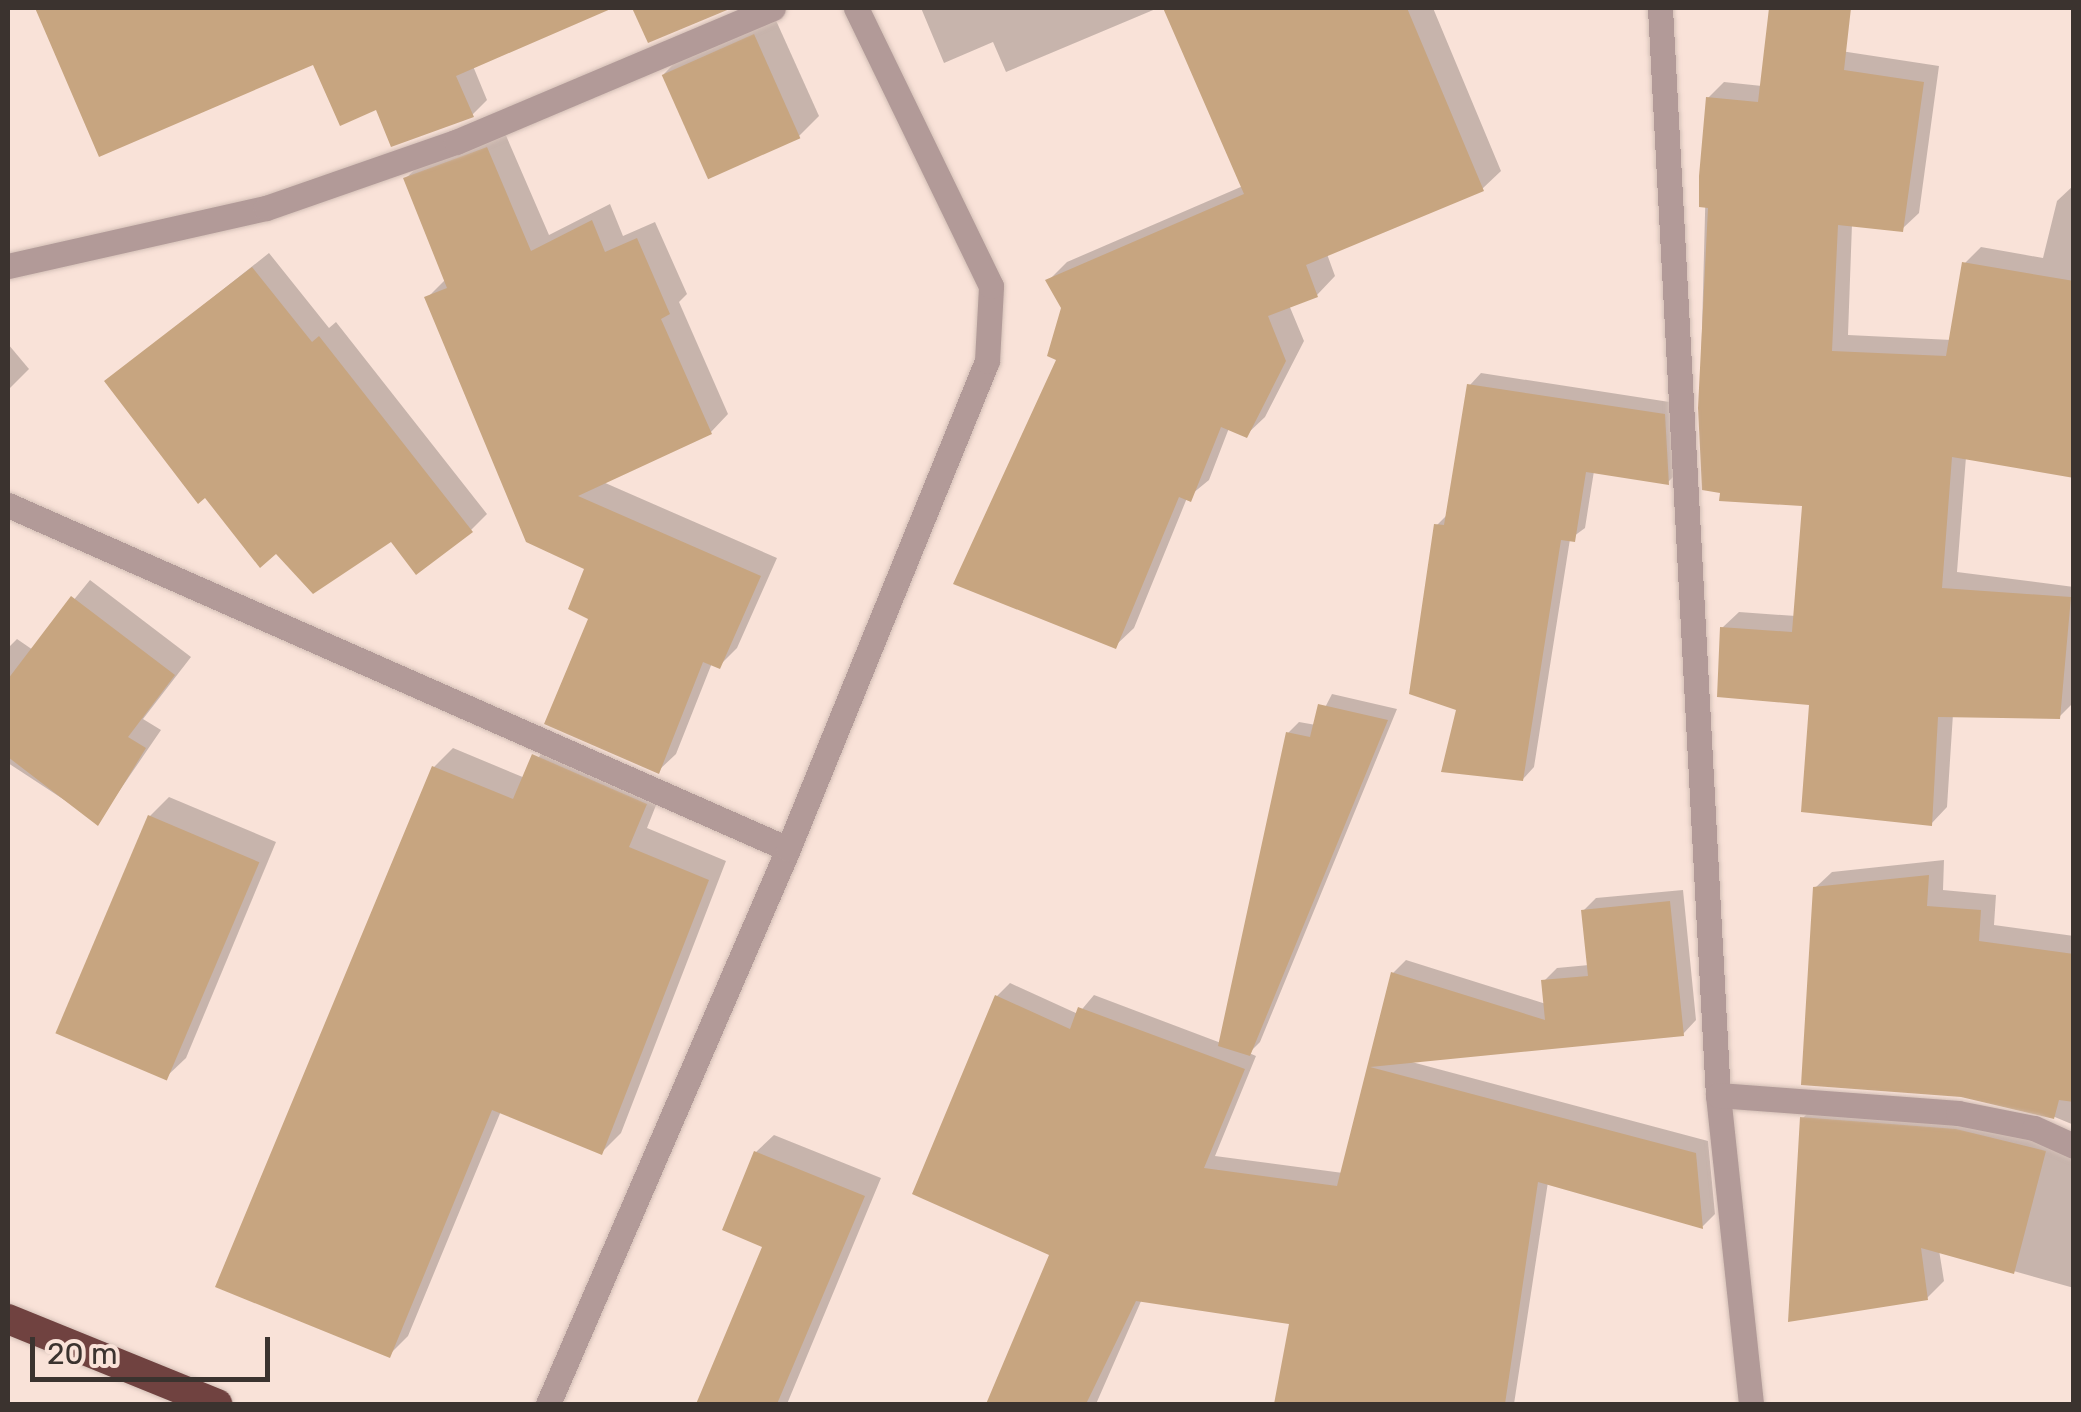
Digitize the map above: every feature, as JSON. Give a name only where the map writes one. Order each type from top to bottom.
[{"type":"highway","points":[[8,1319],[217,1404]]},
{"type":"street","points":[[8,266],[266,208],[456,142],[773,8]]},
{"type":"street","points":[[548,1404],[788,849],[988,360],[991,286],[856,8]]},
{"type":"street","points":[[1660,8],[1718,1094],[1751,1404]]},
{"type":"street","points":[[8,505],[788,849]]},
{"type":"street","points":[[1718,1094],[1958,1113],[2034,1128],[2074,1146]]},
{"type":"building","points":[[35,8],[613,8],[456,76],[474,117],[391,147],[376,110],[340,126],[313,65],[99,157]]},
{"type":"building","points":[[632,8],[732,8],[648,43]]},
{"type":"building","points":[[1163,8],[1407,8],[1484,191],[1306,265],[1318,297],[1268,316],[1286,361],[1247,438],[1221,427],[1191,502],[1179,497],[1116,649],[953,584],[1056,360],[1047,356],[1061,308],[1045,280],[1244,194]]},
{"type":"building","points":[[1769,8],[1851,8],[1844,70],[1924,82],[1903,232],[1838,225],[1832,351],[1946,356],[1962,262],[2074,281],[2074,478],[1952,457],[1942,588],[2071,597],[2060,719],[1938,717],[1932,826],[1801,812],[1809,705],[1717,697],[1720,627],[1792,632],[1802,506],[1719,501],[1720,493],[1702,490],[1698,408],[1708,208],[1699,207],[1699,176],[1706,97],[1758,102]]},
{"type":"building","points":[[754,34],[800,138],[708,179],[662,75]]},
{"type":"building","points":[[487,147],[531,251],[592,220],[605,252],[637,238],[670,314],[661,319],[712,434],[578,496],[761,576],[720,669],[703,662],[659,774],[544,724],[588,619],[568,609],[584,569],[526,542],[424,297],[447,288],[403,178]]},
{"type":"building","points":[[252,267],[312,342],[319,336],[473,532],[416,575],[391,542],[313,594],[276,554],[260,568],[205,498],[198,504],[104,381]]},
{"type":"building","points":[[1467,384],[1665,414],[1669,485],[1586,472],[1575,542],[1561,540],[1523,781],[1441,772],[1456,710],[1409,694],[1434,524],[1444,525]]},
{"type":"building","points":[[71,596],[175,675],[128,737],[146,748],[98,826],[8,757],[8,679]]},
{"type":"building","points":[[1318,704],[1388,720],[1250,1056],[1218,1046],[1286,732],[1310,737]]},
{"type":"building","points":[[532,754],[647,804],[629,847],[709,880],[602,1155],[492,1110],[390,1358],[215,1287],[432,766],[513,799]]},
{"type":"building","points":[[148,815],[259,862],[167,1080],[55,1033]]},
{"type":"building","points":[[1929,875],[1927,906],[1981,910],[1979,941],[2074,954],[2074,1102],[2059,1100],[2054,1119],[1961,1097],[1801,1085],[1813,887]]},
{"type":"building","points":[[1670,901],[1684,1036],[1370,1067],[1696,1153],[1703,1229],[1538,1182],[1505,1404],[1274,1404],[1289,1324],[1136,1301],[1086,1404],[986,1404],[1049,1255],[912,1194],[995,995],[1070,1029],[1078,1007],[1245,1069],[1204,1168],[1337,1186],[1391,972],[1545,1020],[1541,980],[1588,976],[1581,910]]},
{"type":"building","points":[[1800,1117],[1956,1129],[2046,1151],[2014,1274],[1921,1248],[1928,1300],[1788,1322]]},
{"type":"building","points":[[754,1151],[865,1196],[777,1404],[696,1404],[762,1247],[722,1230]]}]
